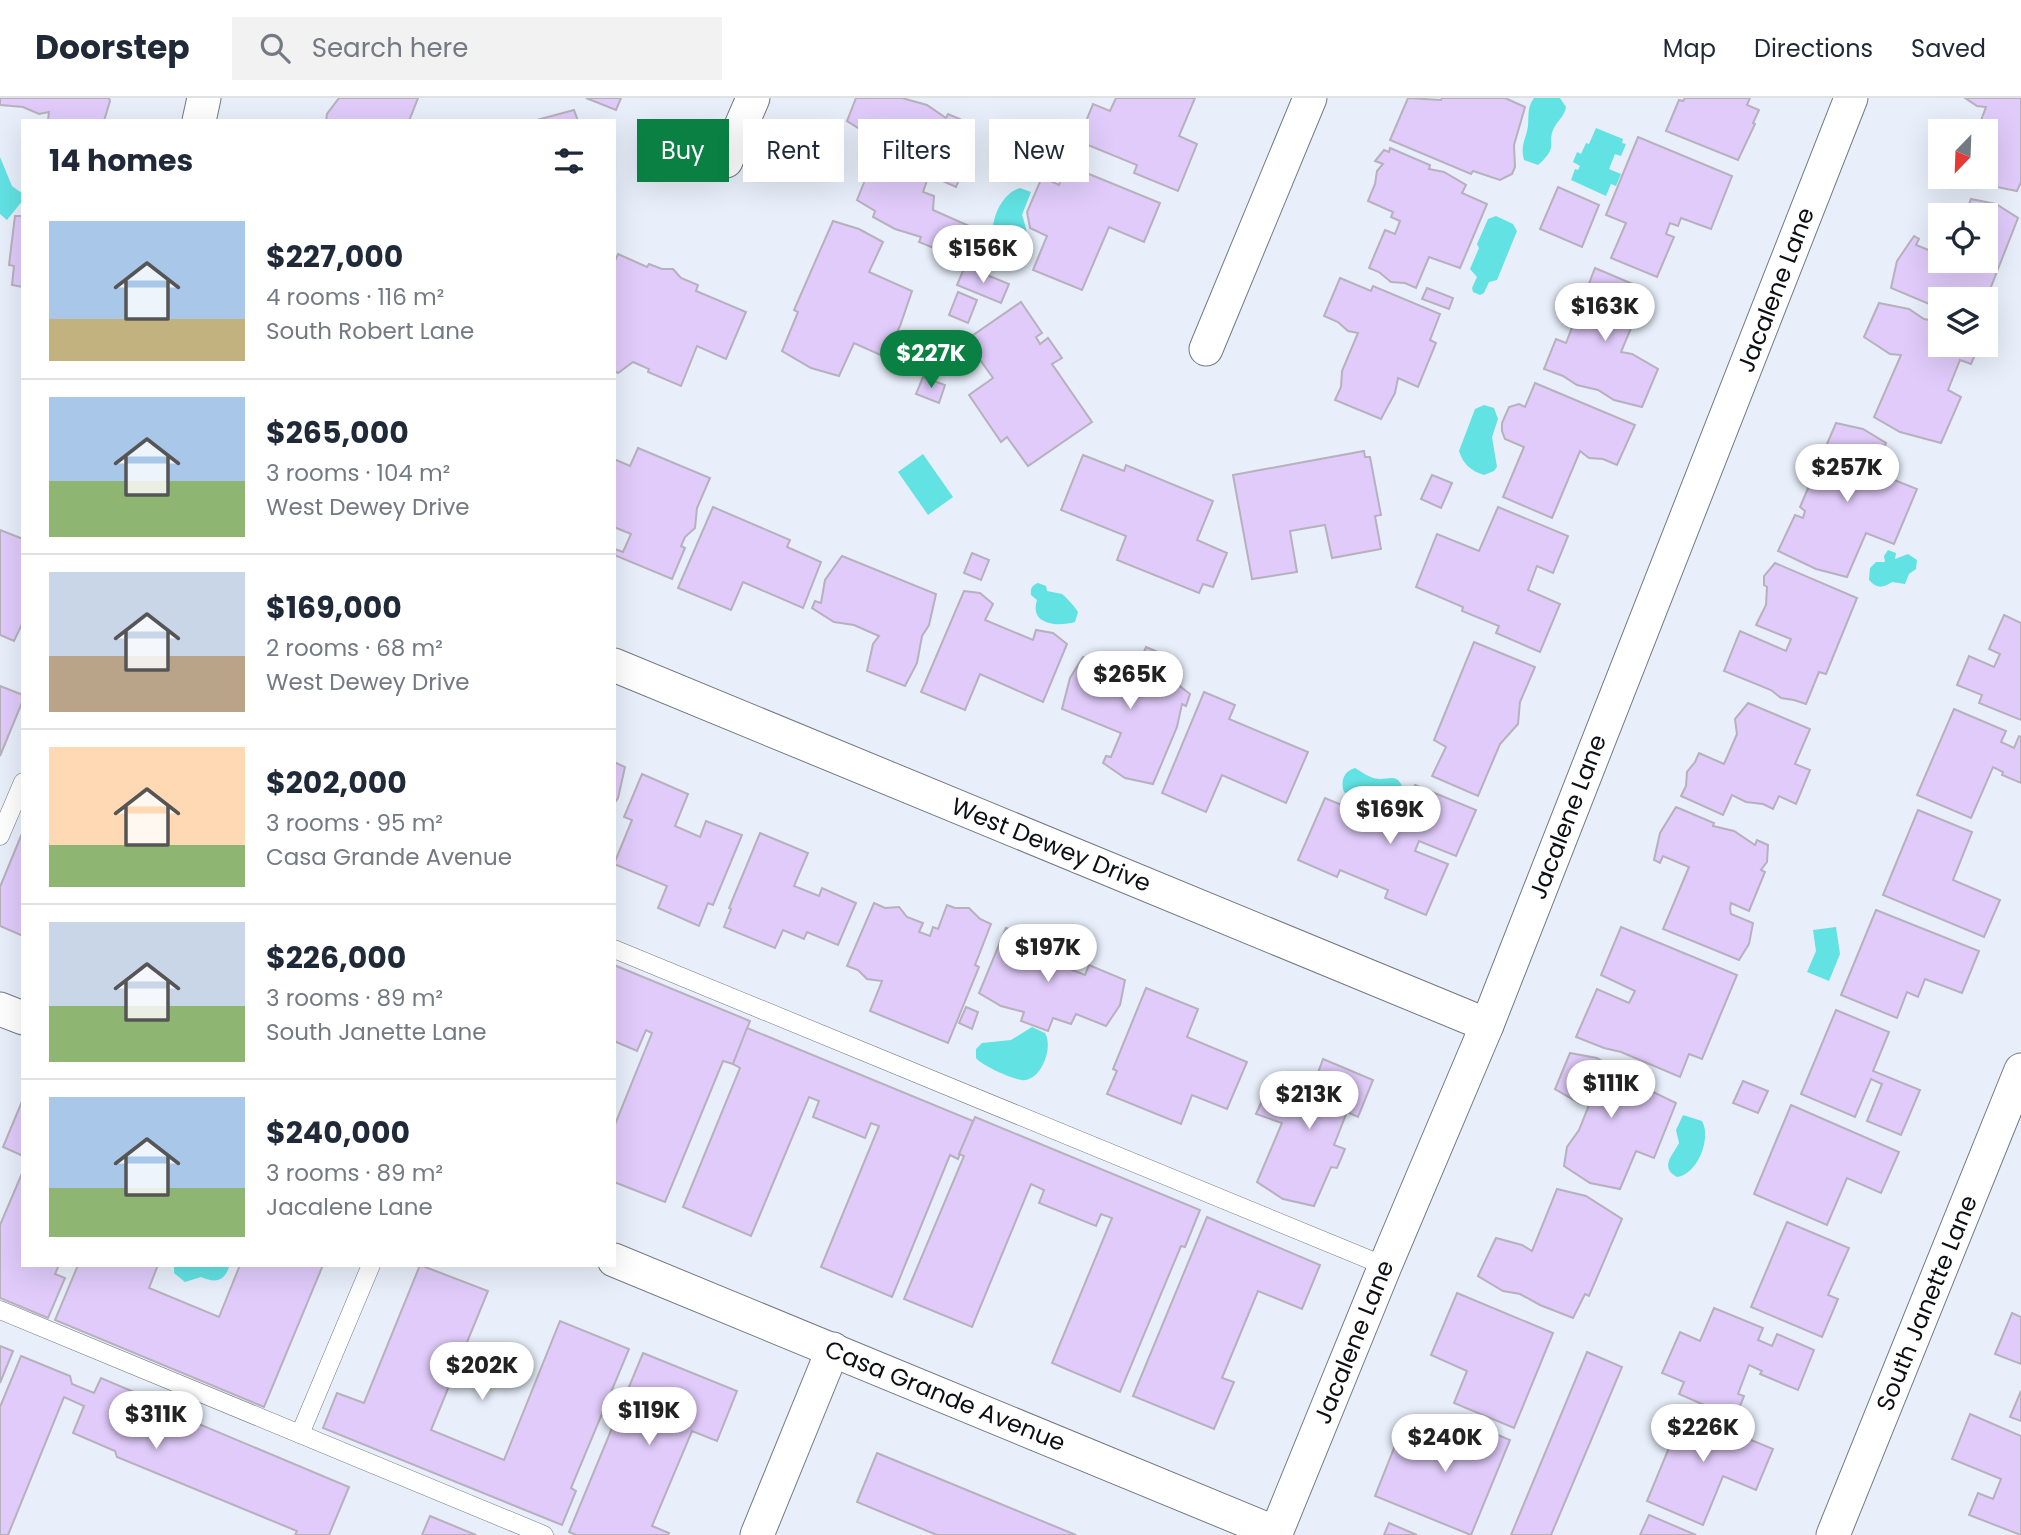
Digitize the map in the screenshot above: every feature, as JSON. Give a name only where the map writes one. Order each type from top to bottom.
[{"type":"street","points":[[199,119],[204,98]]},
{"type":"street","points":[[729,155],[753,98]]},
{"type":"street","points":[[1206,349],[1310,98]]},
{"type":"street","name":"Jacalene Lane","points":[[1276,1533],[1487,1024],[1851,98]]},
{"type":"street","name":"West Dewey Drive","points":[[616,666],[1487,1024]]},
{"type":"street","points":[[0,1009],[21,1017]]},
{"type":"street","name":"South Janette Lane","points":[[1833,1535],[2021,1070]]},
{"type":"street","name":"Casa Grande Avenue","points":[[616,1261],[1276,1533]]},
{"type":"street","points":[[757,1535],[833,1349]]},
{"type":"lane","points":[[0,836],[21,787]]},
{"type":"lane","points":[[616,950],[1385,1266]]},
{"type":"lane","points":[[300,1434],[370,1267]]},
{"type":"lane","points":[[0,1310],[544,1535]]},
{"type":"water","points":[[1534,98],[1560,98],[1566,107],[1552,133],[1551,149],[1538,165],[1524,160],[1523,150],[1529,108]]},
{"type":"water","points":[[1596,128],[1623,139],[1622,143],[1626,144],[1621,156],[1615,154],[1609,169],[1621,174],[1616,186],[1611,184],[1606,196],[1571,180],[1575,169],[1578,170],[1580,166],[1573,162],[1577,152],[1581,154],[1586,143],[1589,144]]},
{"type":"water","points":[[0,157],[12,186],[21,193],[21,202],[7,220],[0,214]]},
{"type":"water","points":[[1020,188],[1031,192],[1022,215],[1028,239],[1027,255],[1017,265],[1008,266],[995,248],[993,224],[1003,201],[1010,193]]},
{"type":"water","points":[[1496,216],[1513,224],[1517,231],[1497,280],[1489,282],[1484,293],[1480,295],[1473,292],[1477,277],[1470,269],[1488,219]]},
{"type":"water","points":[[1484,405],[1494,408],[1498,419],[1492,437],[1497,467],[1484,475],[1468,466],[1459,451],[1475,409]]},
{"type":"water","points":[[923,454],[953,497],[928,515],[898,472]]},
{"type":"water","points":[[1888,550],[1896,553],[1895,559],[1908,554],[1917,560],[1916,569],[1909,574],[1905,584],[1892,582],[1880,587],[1869,580],[1870,568],[1876,562],[1885,562],[1884,556]]},
{"type":"water","points":[[1038,583],[1046,586],[1047,591],[1062,594],[1068,600],[1078,612],[1075,622],[1053,624],[1037,615],[1037,600],[1031,595],[1031,589]]},
{"type":"water","points":[[1355,768],[1376,779],[1398,780],[1404,791],[1400,809],[1392,809],[1378,800],[1356,797],[1344,792],[1344,777],[1348,771]]},
{"type":"water","points":[[1836,927],[1840,954],[1829,981],[1807,972],[1816,951],[1813,930]]},
{"type":"water","points":[[1032,1027],[1045,1033],[1048,1045],[1042,1067],[1032,1078],[1021,1080],[1008,1076],[976,1058],[976,1049],[982,1043],[1011,1040]]},
{"type":"water","points":[[1683,1115],[1702,1121],[1705,1137],[1701,1155],[1696,1163],[1691,1170],[1677,1177],[1668,1165],[1679,1143],[1676,1130]]},
{"type":"water","points":[[174,1267],[229,1267],[218,1280],[201,1277],[185,1282],[174,1273]]},
{"type":"building","points":[[0,98],[109,98],[110,101],[105,119],[48,119],[49,112],[39,114],[23,107],[0,105]]},
{"type":"building","points":[[339,98],[418,98],[410,119],[326,119]]},
{"type":"building","points":[[586,98],[621,98],[616,110]]},
{"type":"building","points":[[856,98],[902,98],[927,105],[946,118],[948,114],[960,119],[858,119],[858,128],[847,121]]},
{"type":"building","points":[[1116,98],[1195,98],[1179,136],[1197,144],[1178,191],[1134,173],[1137,165],[1089,145],[1087,119],[1093,104],[1110,111]]},
{"type":"building","points":[[1408,98],[1505,98],[1525,107],[1514,145],[1515,167],[1512,174],[1500,180],[1473,171],[1471,174],[1390,140]]},
{"type":"building","points":[[1685,98],[1750,98],[1747,105],[1759,110],[1738,160],[1666,131],[1679,100],[1683,101]]},
{"type":"building","points":[[1965,98],[2021,98],[2021,182],[2017,191],[1998,187],[1998,119],[1982,119],[1986,107],[1977,106]]},
{"type":"building","points":[[574,110],[577,119],[540,119]]},
{"type":"building","points":[[1638,137],[1732,176],[1711,229],[1681,218],[1678,226],[1670,223],[1666,234],[1674,237],[1657,277],[1611,258],[1626,223],[1606,215]]},
{"type":"building","points":[[1390,148],[1430,165],[1429,169],[1444,172],[1466,185],[1462,193],[1487,204],[1460,268],[1429,257],[1416,288],[1405,283],[1391,282],[1369,268],[1385,230],[1395,234],[1400,221],[1391,217],[1393,212],[1368,201],[1377,171],[1383,164],[1375,161],[1384,150],[1389,152]]},
{"type":"building","points":[[1089,174],[1160,203],[1144,242],[1109,227],[1082,290],[1033,270],[1047,236],[1030,228],[1027,212],[1040,182],[1059,185],[1060,182],[1089,182]]},
{"type":"building","points":[[864,182],[927,182],[923,192],[934,196],[933,210],[976,229],[963,260],[919,242],[921,237],[895,229],[873,217],[875,211],[857,200]]},
{"type":"building","points":[[945,182],[958,182],[956,187]]},
{"type":"building","points":[[1558,187],[1599,205],[1582,247],[1540,229]]},
{"type":"building","points":[[1971,199],[1991,203],[1970,203]]},
{"type":"building","points":[[1998,205],[2018,218],[1998,269]]},
{"type":"building","points":[[15,216],[21,216],[21,287],[12,285],[14,266],[9,265]]},
{"type":"building","points":[[833,221],[859,229],[883,242],[869,272],[912,291],[900,326],[885,357],[854,343],[839,376],[811,368],[782,351],[798,312],[794,310]]},
{"type":"building","points":[[1914,236],[1919,239],[1916,245],[1928,250],[1928,273],[1996,273],[1991,287],[1928,287],[1928,304],[1891,288],[1897,261]]},
{"type":"building","points":[[618,254],[647,267],[649,264],[662,269],[673,269],[681,278],[698,285],[696,291],[746,312],[726,359],[697,346],[681,386],[648,372],[649,369],[633,362],[616,372]]},
{"type":"building","points":[[965,266],[1009,284],[1001,303],[957,285]]},
{"type":"building","points":[[1595,268],[1647,290],[1621,352],[1632,354],[1658,369],[1642,407],[1614,400],[1598,390],[1577,385],[1544,369],[1556,339],[1566,343]]},
{"type":"building","points":[[1340,278],[1371,291],[1373,286],[1440,314],[1430,340],[1436,343],[1418,387],[1398,378],[1395,393],[1381,419],[1335,400],[1341,387],[1342,371],[1358,333],[1348,331],[1338,322],[1324,316]]},
{"type":"building","points":[[1427,288],[1453,298],[1449,309],[1422,299]]},
{"type":"building","points":[[958,292],[977,300],[968,323],[949,315]]},
{"type":"building","points":[[1021,302],[1042,333],[1036,337],[1040,344],[1048,338],[1062,358],[1052,364],[1092,422],[1028,466],[1007,437],[1001,442],[969,395],[993,378],[966,340]]},
{"type":"building","points":[[1879,303],[1909,309],[1928,320],[1928,357],[1974,357],[1971,364],[1960,360],[1948,390],[1961,397],[1941,443],[1900,432],[1874,417],[1901,355],[1890,354],[1864,337]]},
{"type":"building","points":[[923,377],[945,385],[939,403],[916,394]]},
{"type":"building","points":[[1535,383],[1635,425],[1617,465],[1603,459],[1589,458],[1580,451],[1552,518],[1503,497],[1524,447],[1505,439],[1502,423],[1509,407],[1519,404],[1525,407]]},
{"type":"building","points":[[1836,423],[1863,429],[1886,443],[1874,472],[1917,489],[1894,544],[1866,533],[1847,577],[1816,569],[1778,551],[1795,515],[1803,518],[1805,511],[1800,507]]},
{"type":"building","points":[[638,448],[710,478],[697,508],[695,528],[685,537],[681,546],[685,548],[672,579],[616,556],[616,549],[623,552],[631,534],[616,528],[616,460],[630,466]]},
{"type":"building","points":[[1364,451],[1365,457],[1370,457],[1381,515],[1375,516],[1381,549],[1332,558],[1325,525],[1290,531],[1297,572],[1252,579],[1233,475]]},
{"type":"building","points":[[1083,455],[1124,471],[1126,465],[1213,501],[1197,540],[1227,553],[1213,587],[1203,584],[1199,593],[1117,560],[1126,536],[1061,510]]},
{"type":"building","points":[[1432,475],[1452,483],[1441,508],[1421,499]]},
{"type":"building","points":[[713,507],[790,540],[787,547],[821,562],[803,608],[743,582],[731,610],[678,588]]},
{"type":"building","points":[[1498,507],[1568,536],[1553,573],[1537,566],[1528,590],[1560,604],[1540,652],[1496,633],[1499,626],[1462,611],[1463,607],[1416,587],[1437,534],[1479,551]]},
{"type":"building","points":[[0,530],[21,538],[21,626],[14,641],[0,635]]},
{"type":"building","points":[[972,553],[989,560],[981,580],[964,573]]},
{"type":"building","points":[[842,556],[936,594],[929,625],[922,636],[917,663],[905,686],[867,671],[873,644],[879,636],[854,625],[834,622],[812,608],[815,601],[821,603],[825,580]]},
{"type":"building","points":[[1775,563],[1857,598],[1826,674],[1819,672],[1806,704],[1781,698],[1771,690],[1724,671],[1740,631],[1786,651],[1791,639],[1756,625],[1766,605],[1767,587],[1764,585],[1764,576]]},
{"type":"building","points":[[964,591],[980,593],[993,604],[985,620],[1033,640],[1036,630],[1053,633],[1067,644],[1043,702],[980,674],[965,710],[921,692]]},
{"type":"building","points":[[2004,615],[2021,623],[2021,720],[1979,703],[1982,695],[1957,685],[1969,656],[1994,667],[2000,654],[1989,649]]},
{"type":"building","points":[[1474,642],[1535,667],[1520,702],[1518,724],[1500,744],[1478,796],[1432,776],[1446,747],[1434,740]]},
{"type":"building","points":[[1146,647],[1172,658],[1162,681],[1177,684],[1190,694],[1186,706],[1182,704],[1177,727],[1153,784],[1125,778],[1103,763],[1106,756],[1111,757],[1121,733],[1062,709],[1070,678],[1083,657],[1127,676],[1132,660],[1139,663]]},
{"type":"building","points":[[0,686],[21,694],[21,705],[0,756]]},
{"type":"building","points":[[1204,692],[1235,705],[1229,719],[1308,752],[1286,803],[1222,775],[1206,812],[1162,793]]},
{"type":"building","points":[[1748,703],[1810,729],[1795,764],[1810,770],[1796,804],[1779,796],[1773,809],[1763,804],[1746,802],[1732,795],[1723,815],[1681,796],[1686,786],[1687,772],[1699,753],[1724,764],[1737,734],[1735,719]]},
{"type":"building","points":[[1954,709],[2006,731],[2001,742],[2014,748],[2019,736],[2021,737],[2021,783],[2002,775],[2003,772],[1993,767],[1971,818],[1917,795]]},
{"type":"building","points":[[616,763],[625,767],[616,801]]},
{"type":"building","points":[[642,774],[688,794],[675,826],[700,837],[706,821],[742,835],[713,905],[708,903],[699,926],[658,908],[667,886],[616,865],[632,820],[624,817]]},
{"type":"building","points":[[1415,785],[1476,810],[1456,856],[1419,841],[1415,851],[1448,864],[1426,915],[1385,898],[1388,890],[1340,870],[1337,877],[1298,860],[1325,798],[1397,828]]},
{"type":"building","points":[[1676,807],[1714,823],[1713,826],[1734,831],[1755,845],[1757,840],[1768,845],[1767,862],[1761,870],[1765,872],[1749,911],[1731,903],[1731,914],[1753,923],[1749,944],[1739,960],[1663,929],[1689,867],[1663,856],[1660,863],[1654,860],[1660,833]]},
{"type":"building","points":[[1918,810],[1972,832],[1953,880],[2000,900],[1984,937],[1883,895]]},
{"type":"building","points":[[760,833],[808,853],[794,886],[819,896],[822,888],[856,903],[838,945],[807,932],[804,939],[783,930],[775,948],[724,927],[731,909],[729,908]]},
{"type":"building","points":[[21,836],[21,935],[0,926],[0,887]]},
{"type":"building","points":[[874,903],[885,908],[899,907],[907,917],[923,923],[919,932],[930,936],[933,927],[938,929],[947,905],[969,908],[980,919],[991,924],[975,965],[979,967],[948,1043],[870,1011],[882,981],[867,979],[858,970],[847,966]]},
{"type":"building","points":[[1876,910],[1979,951],[1962,993],[1925,979],[1918,997],[1907,992],[1897,1018],[1841,995]]},
{"type":"building","points":[[1621,927],[1737,975],[1702,1059],[1689,1054],[1680,1077],[1621,1052],[1576,1037],[1597,989],[1629,1003],[1635,991],[1601,975]]},
{"type":"building","points":[[1006,928],[1032,936],[1066,955],[1062,966],[1085,975],[1089,965],[1125,980],[1120,1005],[1106,1026],[1076,1014],[1071,1024],[1053,1018],[1048,1031],[1021,1021],[1024,1012],[1001,1006],[979,993]]},
{"type":"building","points":[[616,966],[750,1021],[733,1064],[723,1061],[665,1202],[616,1183],[616,1122],[652,1033],[646,1030],[637,1051],[616,1042]]},
{"type":"building","points":[[1146,988],[1198,1009],[1187,1037],[1247,1062],[1227,1109],[1192,1095],[1181,1124],[1107,1094],[1117,1071],[1113,1069]]},
{"type":"building","points":[[966,1007],[978,1012],[972,1029],[959,1023]]},
{"type":"building","points":[[1836,1010],[1889,1032],[1873,1071],[1920,1090],[1901,1135],[1867,1121],[1882,1084],[1871,1079],[1855,1117],[1801,1094]]},
{"type":"building","points":[[747,1028],[973,1121],[958,1159],[950,1155],[892,1297],[821,1267],[879,1126],[871,1123],[865,1138],[813,1117],[819,1101],[809,1097],[751,1236],[683,1207],[740,1068],[733,1064]]},
{"type":"building","points":[[1570,1053],[1597,1058],[1618,1071],[1616,1075],[1633,1078],[1676,1103],[1654,1158],[1636,1151],[1620,1189],[1590,1183],[1564,1166],[1567,1147],[1579,1130],[1589,1105],[1579,1103],[1555,1089]]},
{"type":"building","points":[[1323,1059],[1373,1080],[1358,1117],[1347,1112],[1334,1145],[1345,1149],[1337,1168],[1331,1167],[1314,1206],[1283,1199],[1257,1182],[1282,1123],[1256,1114],[1271,1080],[1296,1089],[1299,1083],[1312,1089]]},
{"type":"building","points":[[1743,1081],[1768,1091],[1758,1113],[1733,1103]]},
{"type":"building","points":[[21,1104],[21,1155],[3,1147]]},
{"type":"building","points":[[1791,1105],[1899,1152],[1881,1193],[1847,1178],[1827,1225],[1754,1194]]},
{"type":"building","points":[[975,1117],[1200,1210],[1185,1247],[1181,1246],[1120,1392],[1052,1363],[1112,1218],[1101,1214],[1096,1226],[1039,1203],[1044,1190],[1031,1184],[972,1327],[904,1299],[964,1156],[959,1154]]},
{"type":"building","points":[[21,1176],[21,1267],[58,1267],[55,1274],[65,1278],[48,1318],[0,1298],[0,1225]]},
{"type":"building","points":[[1557,1189],[1586,1196],[1622,1219],[1589,1296],[1585,1294],[1573,1318],[1520,1294],[1503,1291],[1478,1276],[1496,1238],[1522,1245],[1532,1251]]},
{"type":"building","points":[[1207,1217],[1320,1265],[1302,1309],[1258,1291],[1222,1378],[1234,1382],[1214,1429],[1133,1396]]},
{"type":"building","points":[[1787,1222],[1849,1248],[1828,1295],[1838,1299],[1822,1337],[1751,1307]]},
{"type":"building","points":[[77,1267],[157,1267],[149,1288],[219,1317],[239,1267],[322,1267],[264,1407],[55,1320]]},
{"type":"building","points":[[419,1267],[488,1291],[431,1430],[504,1460],[560,1321],[629,1349],[571,1488],[576,1491],[562,1525],[323,1428],[337,1393],[364,1403]]},
{"type":"building","points":[[1457,1293],[1553,1333],[1514,1428],[1454,1403],[1467,1371],[1431,1355]]},
{"type":"building","points":[[1714,1308],[1763,1328],[1758,1340],[1772,1346],[1777,1334],[1814,1350],[1798,1390],[1760,1374],[1762,1371],[1749,1365],[1738,1394],[1744,1396],[1736,1416],[1730,1413],[1729,1416],[1679,1394],[1684,1382],[1662,1373],[1680,1332],[1700,1341]]},
{"type":"building","points":[[2012,1313],[2021,1317],[2021,1364],[1995,1354]]},
{"type":"building","points":[[0,1346],[13,1351],[0,1383]]},
{"type":"building","points":[[1587,1352],[1622,1367],[1551,1535],[1511,1535]]},
{"type":"building","points":[[643,1353],[737,1391],[717,1441],[692,1431],[652,1526],[669,1533],[668,1535],[576,1535],[569,1532]]},
{"type":"building","points":[[21,1356],[70,1376],[72,1384],[94,1393],[101,1378],[134,1392],[132,1396],[349,1487],[329,1535],[295,1535],[297,1531],[117,1457],[115,1451],[73,1433],[84,1406],[64,1397],[8,1535],[0,1535],[0,1407]]},
{"type":"building","points":[[2021,1391],[2021,1421],[2010,1417]]},
{"type":"building","points":[[1669,1406],[1773,1449],[1756,1490],[1723,1476],[1703,1525],[1647,1501],[1671,1443],[1657,1437]]},
{"type":"building","points":[[1970,1414],[2021,1436],[2021,1535],[1969,1515],[1978,1493],[1993,1499],[2001,1479],[1952,1459]]},
{"type":"building","points":[[1450,1415],[1510,1440],[1471,1535],[1375,1496],[1400,1433],[1437,1447]]},
{"type":"building","points":[[877,1453],[1076,1535],[937,1535],[857,1502]]},
{"type":"building","points":[[1649,1515],[1696,1535],[1640,1535]]},
{"type":"building","points":[[430,1516],[476,1535],[422,1535]]},
{"type":"building","points":[[1389,1523],[1417,1535],[1384,1535]]}]
